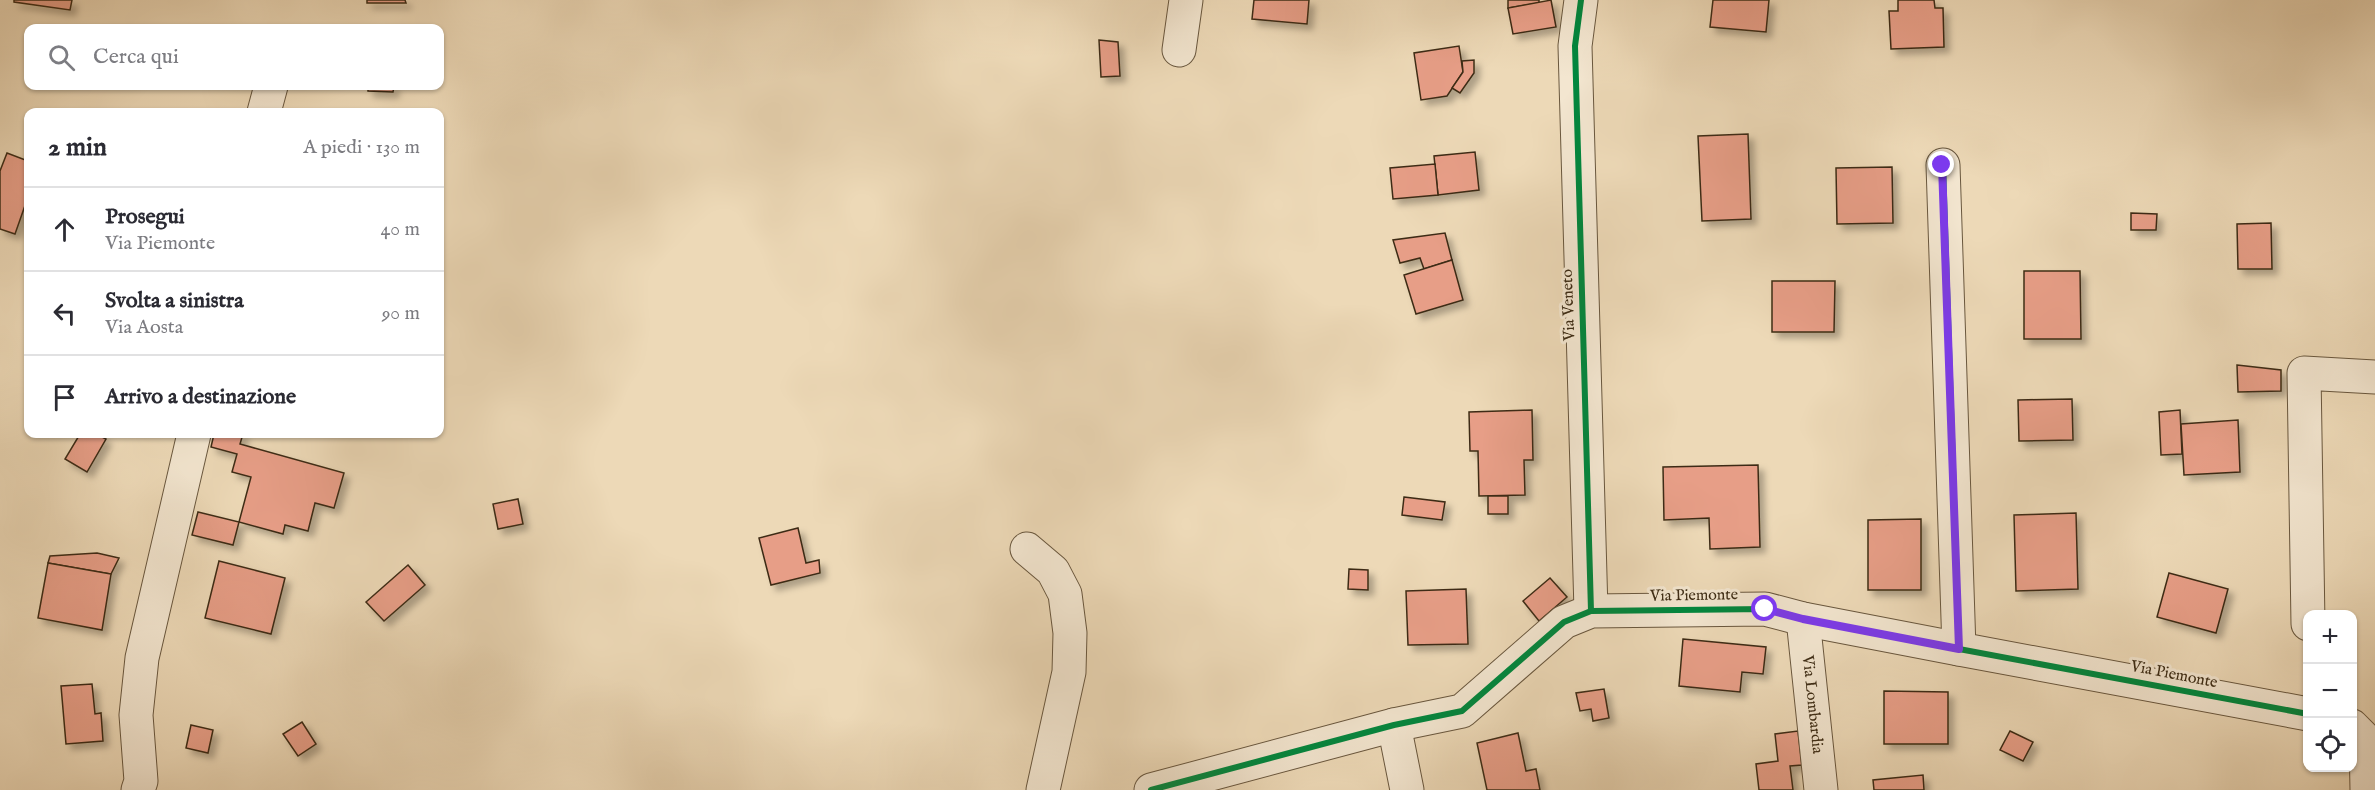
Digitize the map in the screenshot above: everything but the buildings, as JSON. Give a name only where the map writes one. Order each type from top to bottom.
[{"type":"street","points":[[1179,50],[1186,0]]},
{"type":"street","name":"Via Veneto","points":[[1581,0],[1575,46],[1591,611]]},
{"type":"street","points":[[265,108],[270,90]]},
{"type":"street","points":[[1942,165],[1959,649]]},
{"type":"street","points":[[2307,610],[2304,373],[2375,377]]},
{"type":"street","points":[[138,790],[141,781],[136,714],[142,658],[193,438]]},
{"type":"street","points":[[1027,549],[1053,571],[1065,594],[1070,633],[1069,672],[1043,790]]},
{"type":"street","name":"Via Piemonte","points":[[1151,790],[1394,726],[1462,711],[1564,622],[1591,611],[1765,609],[1803,619],[2303,713]]},
{"type":"street","name":"Via Lombardia","points":[[1803,619],[1821,790]]},
{"type":"street","points":[[1394,726],[1407,790]]},
{"type":"street","points":[[2357,731],[2367,740],[2367,790]]},
{"type":"cycle path","points":[[1581,0],[1575,46],[1591,611]]},
{"type":"cycle path","points":[[1943,165],[1959,649]]},
{"type":"cycle path","points":[[1151,790],[1394,725],[1462,711],[1564,622],[1591,611],[1765,609],[1803,619],[2303,713]]},
{"type":"route","points":[[1765,609],[1803,619],[1959,649],[1942,165]]}]
